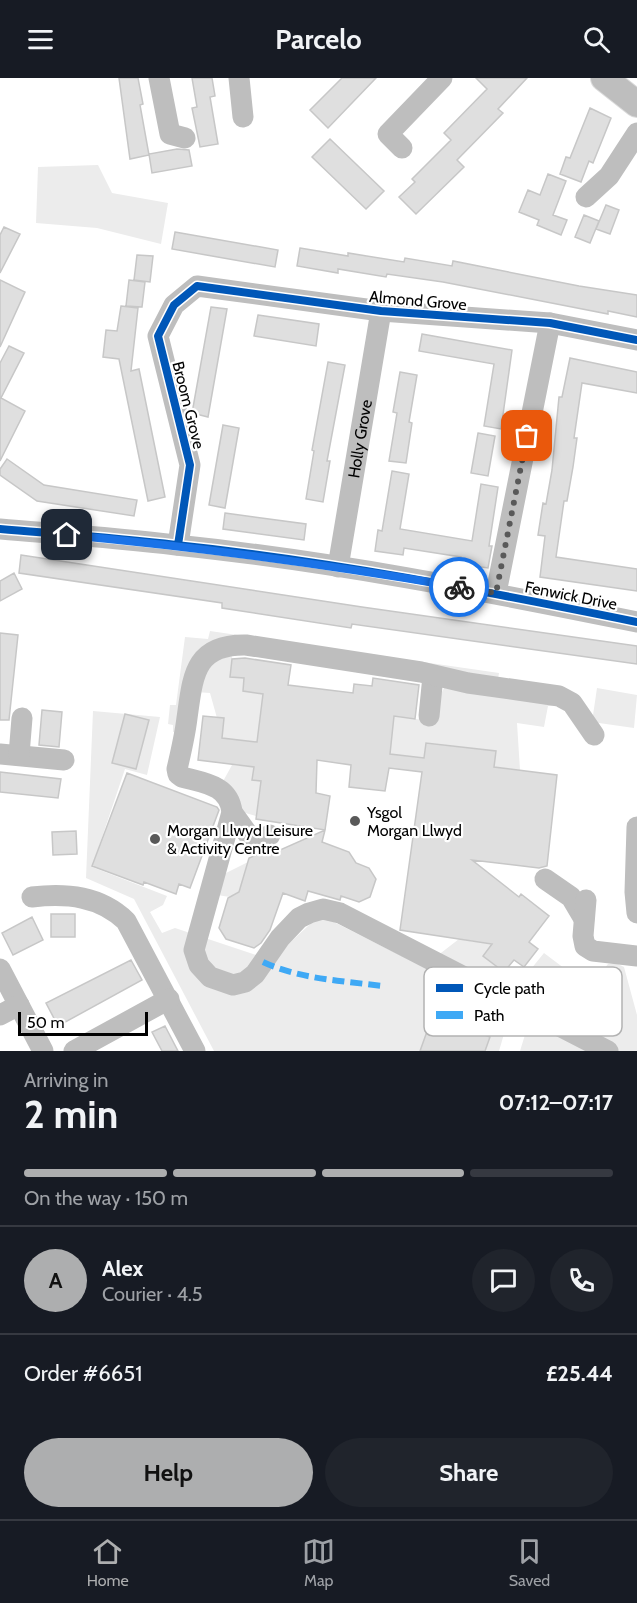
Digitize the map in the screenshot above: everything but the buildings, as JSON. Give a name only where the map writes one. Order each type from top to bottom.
[{"type":"main road","points":[[604,78],[637,104]]},
{"type":"street","points":[[159,78],[171,139]]},
{"type":"street","points":[[239,78],[243,117]]},
{"type":"street","points":[[402,148],[388,134],[442,78]]},
{"type":"street","points":[[586,197],[609,176],[637,133]]},
{"type":"street","name":"Almond Grove","points":[[197,286],[381,311],[550,323],[637,340]]},
{"type":"street","name":"Broom Grove","points":[[178,545],[190,465],[158,336],[174,305],[197,286]]},
{"type":"street","name":"Holly Grove","points":[[338,567],[381,311]]},
{"type":"street","points":[[496,593],[550,323]]},
{"type":"street","name":"Fenwick Drive","points":[[0,528],[178,545],[338,567],[496,593],[637,622]]},
{"type":"street","points":[[270,835],[257,842],[252,840],[232,812],[228,795],[216,786],[178,774],[193,673],[202,660],[214,650],[230,644],[421,672],[433,676],[566,698],[594,735]]},
{"type":"street","points":[[429,716],[433,676]]},
{"type":"street","points":[[22,718],[9,754],[64,760]]},
{"type":"street","points":[[232,812],[194,950],[199,965],[210,977],[233,984],[245,982],[255,974],[290,926],[309,913],[323,909],[340,913],[446,967]]},
{"type":"street","points":[[637,827],[635,892],[637,913]]},
{"type":"street","points":[[545,879],[585,910],[583,936],[585,946],[593,951],[637,956]]},
{"type":"street","points":[[32,897],[54,887],[77,897],[100,902],[114,910],[126,921],[195,1051]]},
{"type":"street","points":[[0,969],[43,1051]]},
{"type":"street","points":[[74,1051],[169,999]]},
{"type":"street","points":[[0,1015],[19,1005]]},
{"type":"street","points":[[579,1036],[608,1051]]},
{"type":"shaded area","points":[[98,165],[112,193],[168,203],[161,244],[97,228],[36,223],[38,167]]},
{"type":"shaded area","points":[[210,631],[499,673],[498,679],[217,644],[181,733],[173,732],[173,725],[168,724],[170,705],[176,705],[185,637],[208,639]]},
{"type":"shaded area","points":[[233,649],[230,676],[244,678],[243,691],[263,694],[257,742],[222,738],[224,719],[217,718],[210,693],[196,692],[203,669]]},
{"type":"shaded area","points":[[444,688],[558,706],[548,706],[544,727],[517,723],[520,770],[494,767],[495,751],[427,743],[424,758],[390,754],[394,716],[438,722],[441,694]]},
{"type":"shaded area","points":[[597,688],[637,695],[634,728],[592,722]]},
{"type":"shaded area","points":[[93,711],[160,717],[147,775],[125,769],[92,867],[167,896],[163,905],[150,912],[162,933],[175,928],[271,960],[320,915],[424,967],[424,1036],[503,1036],[499,1051],[214,1051],[134,899],[86,878]]},
{"type":"shaded area","points":[[232,765],[254,767],[261,781],[256,816],[242,812],[221,785]]},
{"type":"shaded area","points":[[248,862],[239,892],[230,897],[217,895],[222,875]]},
{"type":"shaded area","points":[[477,932],[493,944],[483,956],[497,967],[456,967],[437,956],[459,939],[475,942]]},
{"type":"shaded area","points":[[544,953],[563,967],[533,967]]},
{"type":"shaded area","points":[[616,963],[624,967],[637,1015],[637,1051],[618,1051],[587,1036],[622,1036],[622,967],[606,967],[608,964]]},
{"type":"shaded area","points":[[525,1036],[559,1036],[601,1051],[520,1051]]},
{"type":"marked path","points":[[263,962],[306,976],[383,986]]},
{"type":"cycle path","points":[[178,545],[190,465],[158,336],[174,305],[197,286],[381,311],[550,323],[637,340]]},
{"type":"cycle path","points":[[0,529],[88,536],[292,559],[465,588],[637,622]]},
{"type":"way so far","points":[[459,587],[496,593],[527,436]]},
{"type":"place","name":"Ysgol Morgan Llwyd","points":[[355,821]]},
{"type":"place","name":"Morgan Llwyd Leisure & Activity Centre","points":[[155,839]]},
{"type":"route","points":[[67,535],[178,545],[338,567],[459,587]]}]
